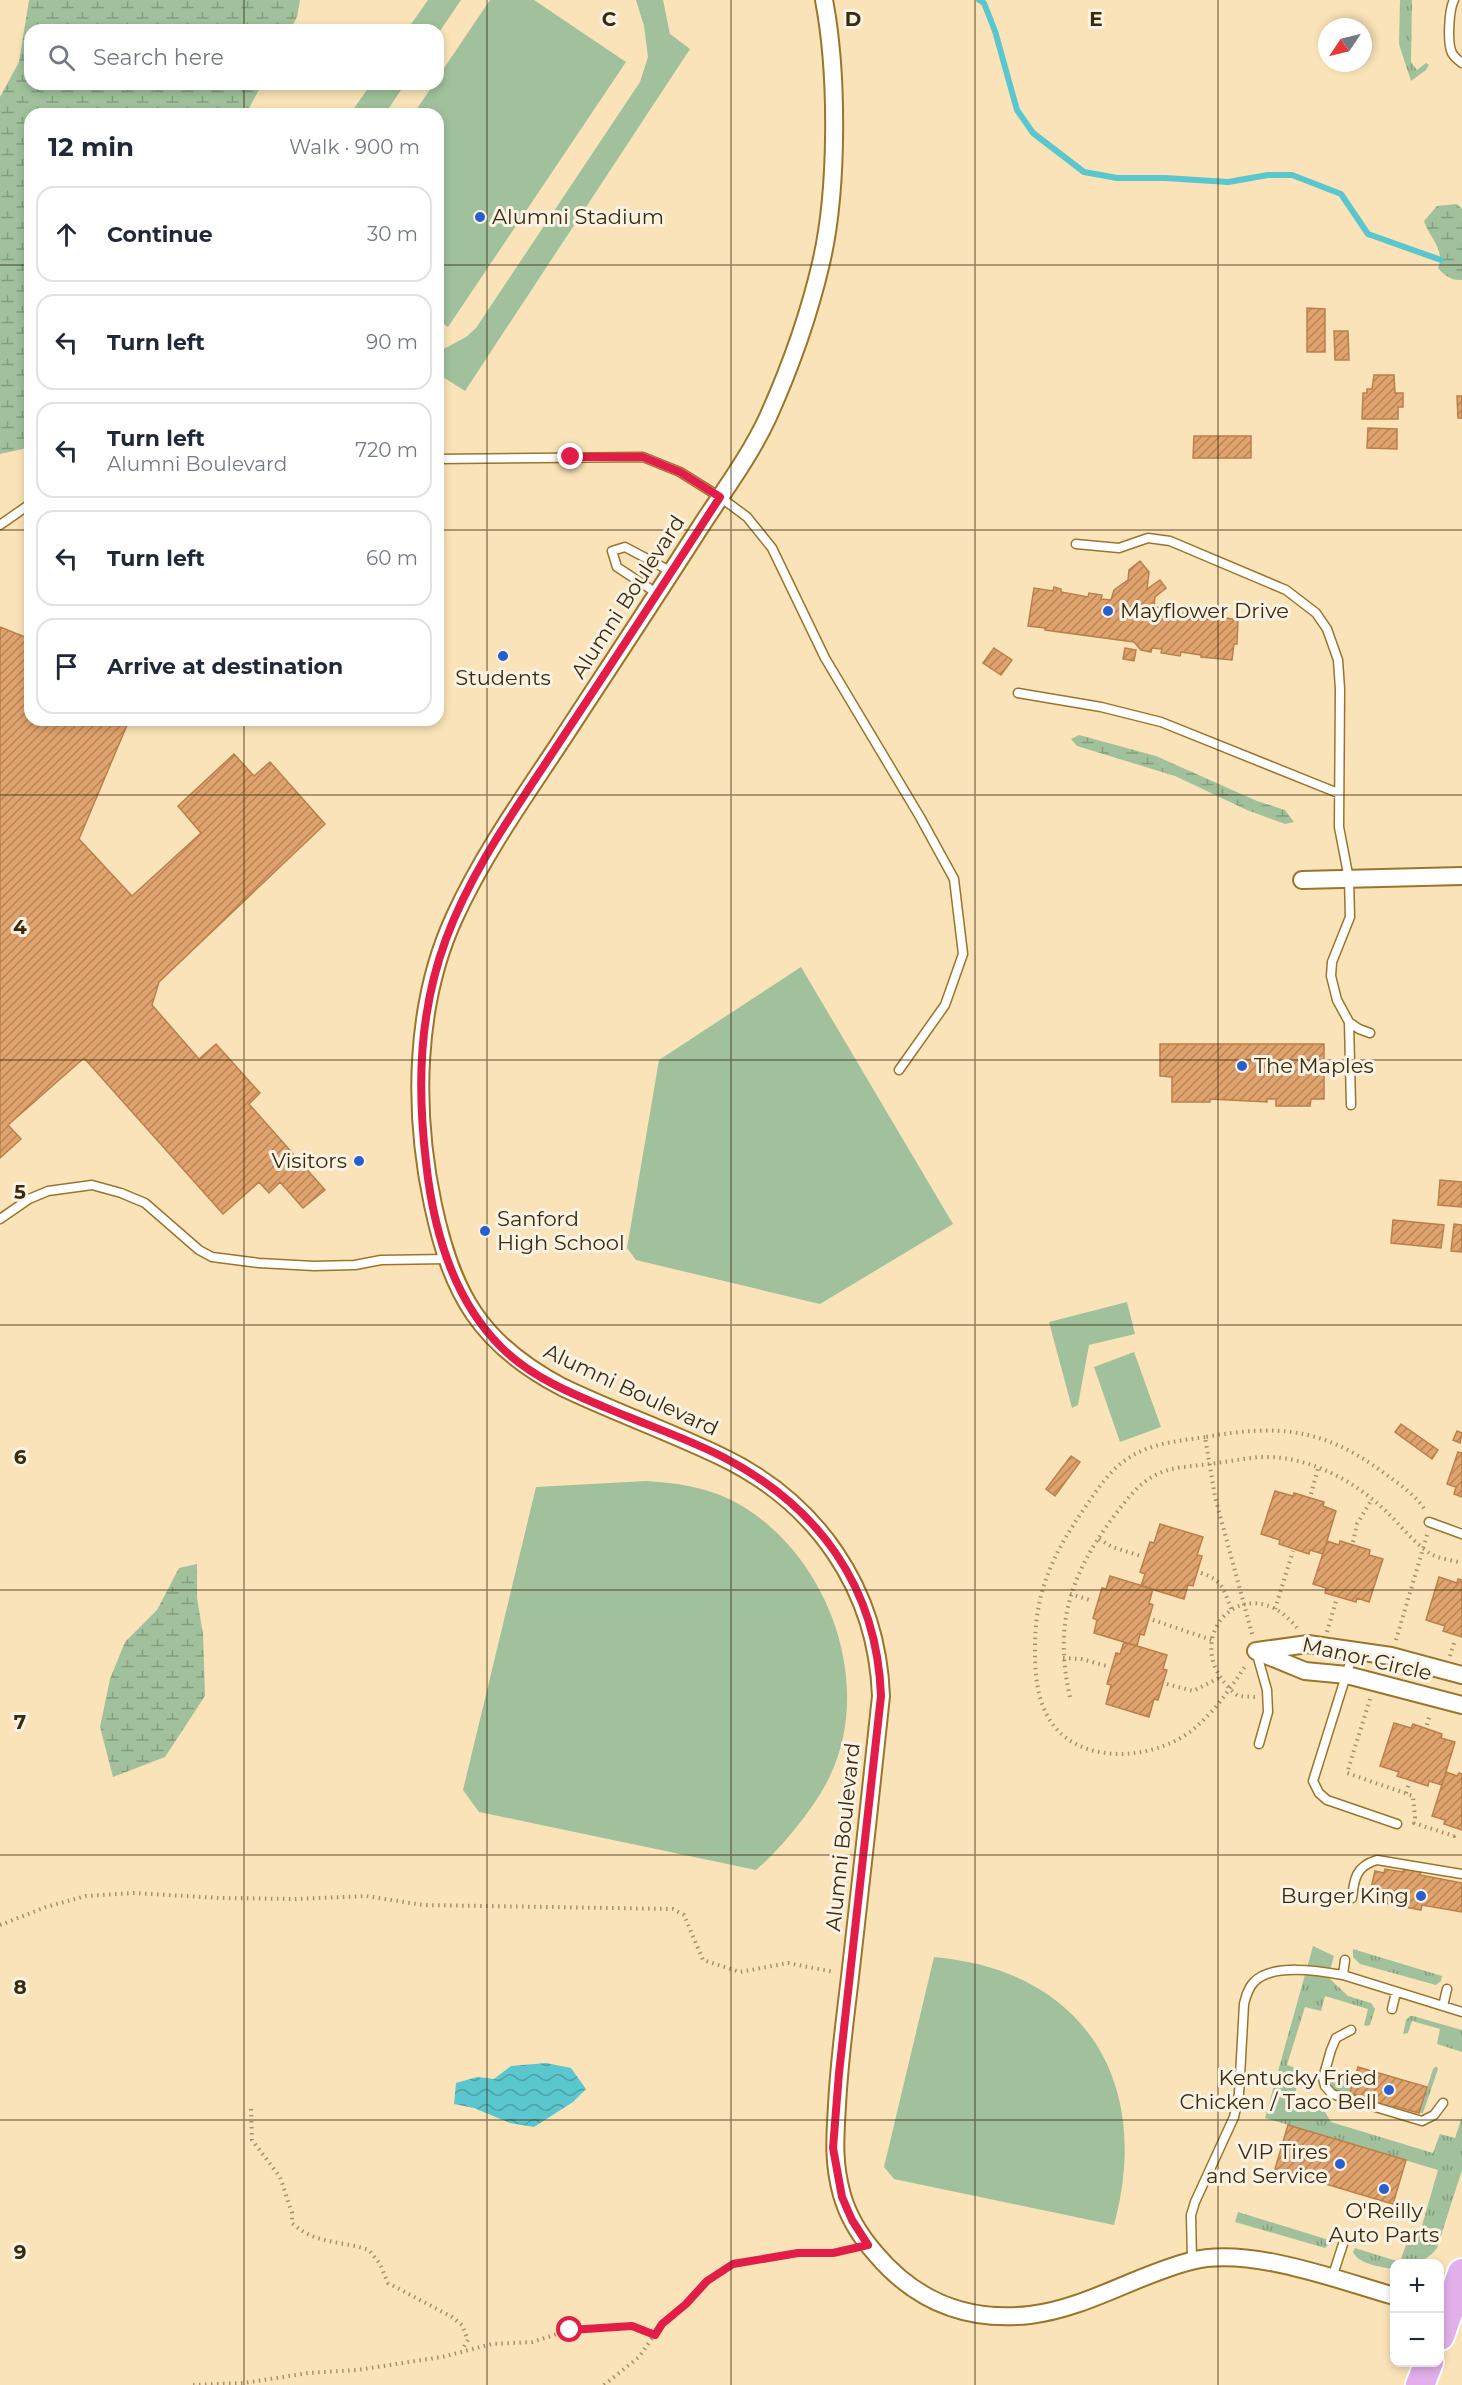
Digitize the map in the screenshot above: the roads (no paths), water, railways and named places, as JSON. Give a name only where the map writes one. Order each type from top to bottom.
[{"type":"highway","points":[[1444,2318],[1462,2273]]},
{"type":"highway","points":[[1420,2385],[1427,2367]]},
{"type":"street","name":"Alumni Boulevard","points":[[824,0],[831,58],[832,173],[822,262],[795,350],[756,441],[496,840],[459,908],[444,942],[423,1033],[420,1066],[420,1100],[429,1185],[448,1259],[468,1305],[478,1321],[503,1349],[536,1374],[588,1400],[722,1457],[772,1486],[800,1509],[820,1530],[850,1575],[866,1612],[880,1670],[881,1696],[839,2073],[833,2148],[842,2197],[852,2220],[868,2245],[900,2280],[919,2294],[939,2303],[982,2316],[1029,2315],[1056,2310],[1192,2260],[1220,2258],[1253,2259],[1390,2295]]},
{"type":"street","points":[[1302,880],[1462,876]]},
{"type":"street","name":"Manor Circle","points":[[1256,1651],[1308,1644],[1390,1656],[1462,1675]]},
{"type":"street","name":"Manor Circle","points":[[1256,1651],[1305,1671],[1347,1675],[1462,1705]]},
{"type":"lane","points":[[1454,0],[1450,9],[1450,48],[1462,63]]},
{"type":"lane","points":[[444,459],[643,457],[680,472],[720,497],[747,517],[772,548],[825,658],[920,817],[954,879],[963,954],[945,1005],[899,1070]]},
{"type":"lane","points":[[0,525],[24,508]]},
{"type":"lane","points":[[1076,544],[1119,548],[1148,538],[1170,541],[1286,590],[1316,613],[1327,629],[1338,660],[1339,827],[1349,879],[1350,917],[1332,962],[1331,976],[1337,1000],[1349,1022],[1370,1033]]},
{"type":"lane","points":[[658,594],[617,567],[612,551],[625,548],[672,572]]},
{"type":"lane","points":[[1018,693],[1101,707],[1161,722],[1338,793]]},
{"type":"lane","points":[[1349,1022],[1351,1105]]},
{"type":"lane","points":[[0,1219],[29,1199],[48,1191],[92,1185],[145,1203],[199,1250],[212,1257],[259,1263],[314,1266],[355,1265],[381,1260],[448,1259]]},
{"type":"lane","points":[[1429,1522],[1462,1534]]},
{"type":"lane","points":[[1354,1650],[1313,1781],[1319,1793],[1327,1800],[1397,1824]]},
{"type":"lane","points":[[1256,1651],[1268,1695],[1268,1712],[1259,1744]]},
{"type":"lane","points":[[1352,1898],[1358,1870],[1367,1863],[1377,1860],[1462,1874]]},
{"type":"lane","points":[[1343,1975],[1346,1960]]},
{"type":"lane","points":[[1192,2260],[1191,2215],[1234,2118],[1239,2094],[1244,2004],[1254,1982],[1265,1974],[1278,1971],[1343,1975],[1462,2012]]},
{"type":"lane","points":[[1443,2006],[1448,1989]]},
{"type":"lane","points":[[1392,2009],[1396,1992]]},
{"type":"lane","points":[[1351,2030],[1336,2038],[1331,2050],[1323,2078],[1325,2086],[1332,2094],[1422,2121],[1434,2115],[1443,2103]]},
{"type":"lane","points":[[1332,2279],[1343,2244]]},
{"type":"water","points":[[546,2063],[571,2068],[586,2089],[573,2102],[534,2127],[510,2123],[474,2108],[454,2104],[456,2083],[477,2077],[494,2079],[511,2066]]},
{"type":"waterway","points":[[979,0],[984,3],[995,31],[1017,110],[1033,133],[1084,172],[1117,178],[1228,182],[1268,175],[1292,175],[1341,194],[1368,234],[1441,260]]},
{"type":"place","name":"Alumni Stadium","points":[[480,217]]},
{"type":"place","name":"Mayflower Drive","points":[[1108,611]]},
{"type":"place","name":"Students","points":[[503,656]]},
{"type":"place","name":"The Maples","points":[[1242,1066]]},
{"type":"place","name":"Visitors","points":[[359,1161]]},
{"type":"place","name":"Sanford High School","points":[[485,1231]]},
{"type":"place","name":"Burger King","points":[[1421,1896]]},
{"type":"place","name":"Kentucky Fried Chicken / Taco Bell","points":[[1389,2090]]},
{"type":"place","name":"VIP Tires and Service","points":[[1340,2164]]},
{"type":"place","name":"O'Reilly Auto Parts","points":[[1384,2189]]}]
